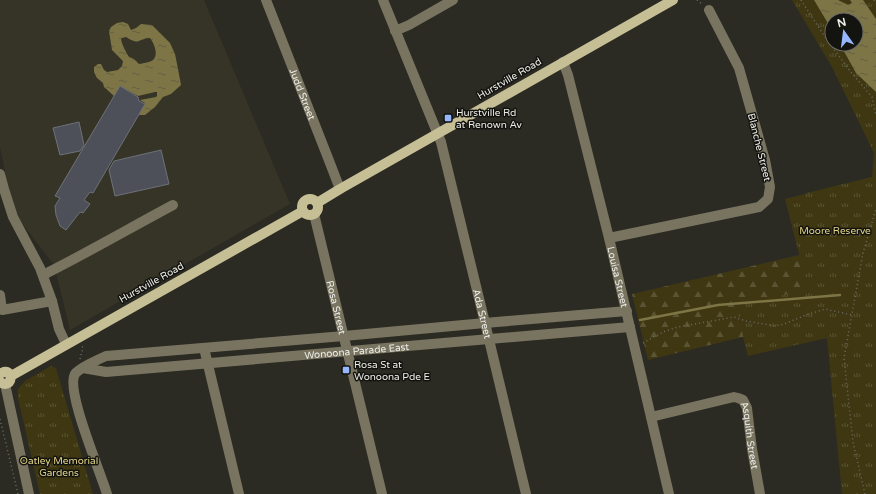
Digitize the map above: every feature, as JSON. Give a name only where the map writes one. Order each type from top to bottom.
[{"type":"main road","name":"Hurstville Road","points":[[317,203],[437,133],[673,0]]},
{"type":"main road","points":[[308,200],[313,200],[317,203],[318,210],[314,214],[309,215],[305,213],[304,210],[304,203],[308,200]]},
{"type":"main road","name":"Hurstville Road","points":[[2,383],[10,382],[11,376],[304,210]]},
{"type":"main road","points":[[0,374],[2,372],[6,372],[11,376]]},
{"type":"street","name":"Judd Street","points":[[266,0],[340,189]]},
{"type":"street","name":"Ada Street","points":[[383,0],[442,142],[526,494]]},
{"type":"street","points":[[396,31],[453,0]]},
{"type":"street","name":"Blanche Street","points":[[609,238],[759,207],[768,200],[770,187],[765,160],[739,68],[709,10]]},
{"type":"street","name":"Louisa Street","points":[[563,62],[568,75],[627,311],[669,494]]},
{"type":"street","points":[[0,174],[13,217],[43,275],[52,301],[59,329],[66,344]]},
{"type":"street","points":[[43,275],[72,261],[125,230],[173,205]]},
{"type":"street","name":"Rosa Street","points":[[314,214],[382,494]]},
{"type":"street","points":[[0,295],[2,310],[52,301]]},
{"type":"street","name":"Wonoona Parade East","points":[[80,370],[106,356],[344,336],[485,322],[627,311]]},
{"type":"street","name":"Wonoona Parade East","points":[[80,370],[106,372],[208,364],[348,350],[630,327]]},
{"type":"street","points":[[204,348],[239,494]]},
{"type":"street","points":[[80,370],[74,376],[72,382],[74,396],[81,421],[107,494]]},
{"type":"street","points":[[2,383],[29,494]]},
{"type":"street","name":"Asquith Street","points":[[651,417],[734,397],[741,399],[745,402],[747,408],[760,494]]},
{"type":"path","points":[[801,0],[823,34],[850,71],[872,97],[876,116]]},
{"type":"path","points":[[874,0],[876,4]]},
{"type":"path","points":[[865,494],[853,442],[844,358],[863,253],[876,209]]},
{"type":"path","points":[[635,346],[663,332],[678,327],[717,319],[734,317],[746,321],[775,326],[825,309],[852,315]]},
{"type":"path","points":[[78,338],[83,348],[80,370]]},
{"type":"path","points":[[0,419],[18,494]]},
{"type":"shaded area","points":[[0,0],[204,0],[290,204],[70,330],[54,265],[14,213],[0,148]]},
{"type":"green space","name":"Moore Reserve","points":[[792,0],[876,0],[876,494],[842,494],[827,338],[748,356],[736,306],[808,289],[785,199],[872,177],[874,153],[832,67]]},
{"type":"green space","points":[[872,177],[861,233],[748,356],[743,337],[648,360],[632,294],[799,255],[802,211],[807,193]]},
{"type":"green space","name":"Oatley Memorial Gardens","points":[[51,366],[56,368],[93,494],[40,494],[18,398],[18,389],[25,381]]},
{"type":"water","points":[[814,0],[838,0],[848,5],[852,3],[850,0],[863,0],[876,19],[876,92],[856,73],[844,52],[864,52],[864,12],[824,12],[824,17]]},
{"type":"water","points":[[123,22],[128,24],[131,30],[141,24],[152,25],[170,43],[175,54],[181,85],[171,94],[163,97],[155,107],[145,115],[138,115],[145,103],[140,100],[156,97],[157,92],[138,96],[120,86],[114,96],[104,87],[103,83],[97,78],[94,72],[94,67],[98,64],[101,64],[107,72],[118,70],[122,66],[123,61],[112,50],[109,31],[111,27],[117,23]],"holes":[[[126,37],[136,42],[150,38],[156,52],[155,58],[148,62],[139,64],[134,59],[129,57],[121,39]]]},
{"type":"building","points":[[120,86],[138,97],[139,101],[145,104],[93,193],[90,192],[84,200],[90,204],[83,213],[80,212],[66,230],[60,226],[56,215],[55,206],[60,198],[55,196]]},
{"type":"building","points":[[79,122],[84,145],[80,151],[60,155],[53,128]]},
{"type":"building","points":[[161,150],[169,184],[115,196],[109,170],[114,161]]},
{"type":"waterway","points":[[640,320],[718,305],[840,295]]},
{"type":"place","name":"Hurstville Rd at Renown Av","points":[[448,118]]},
{"type":"place","name":"Rosa St at Wonoona Pde E","points":[[346,370]]}]
